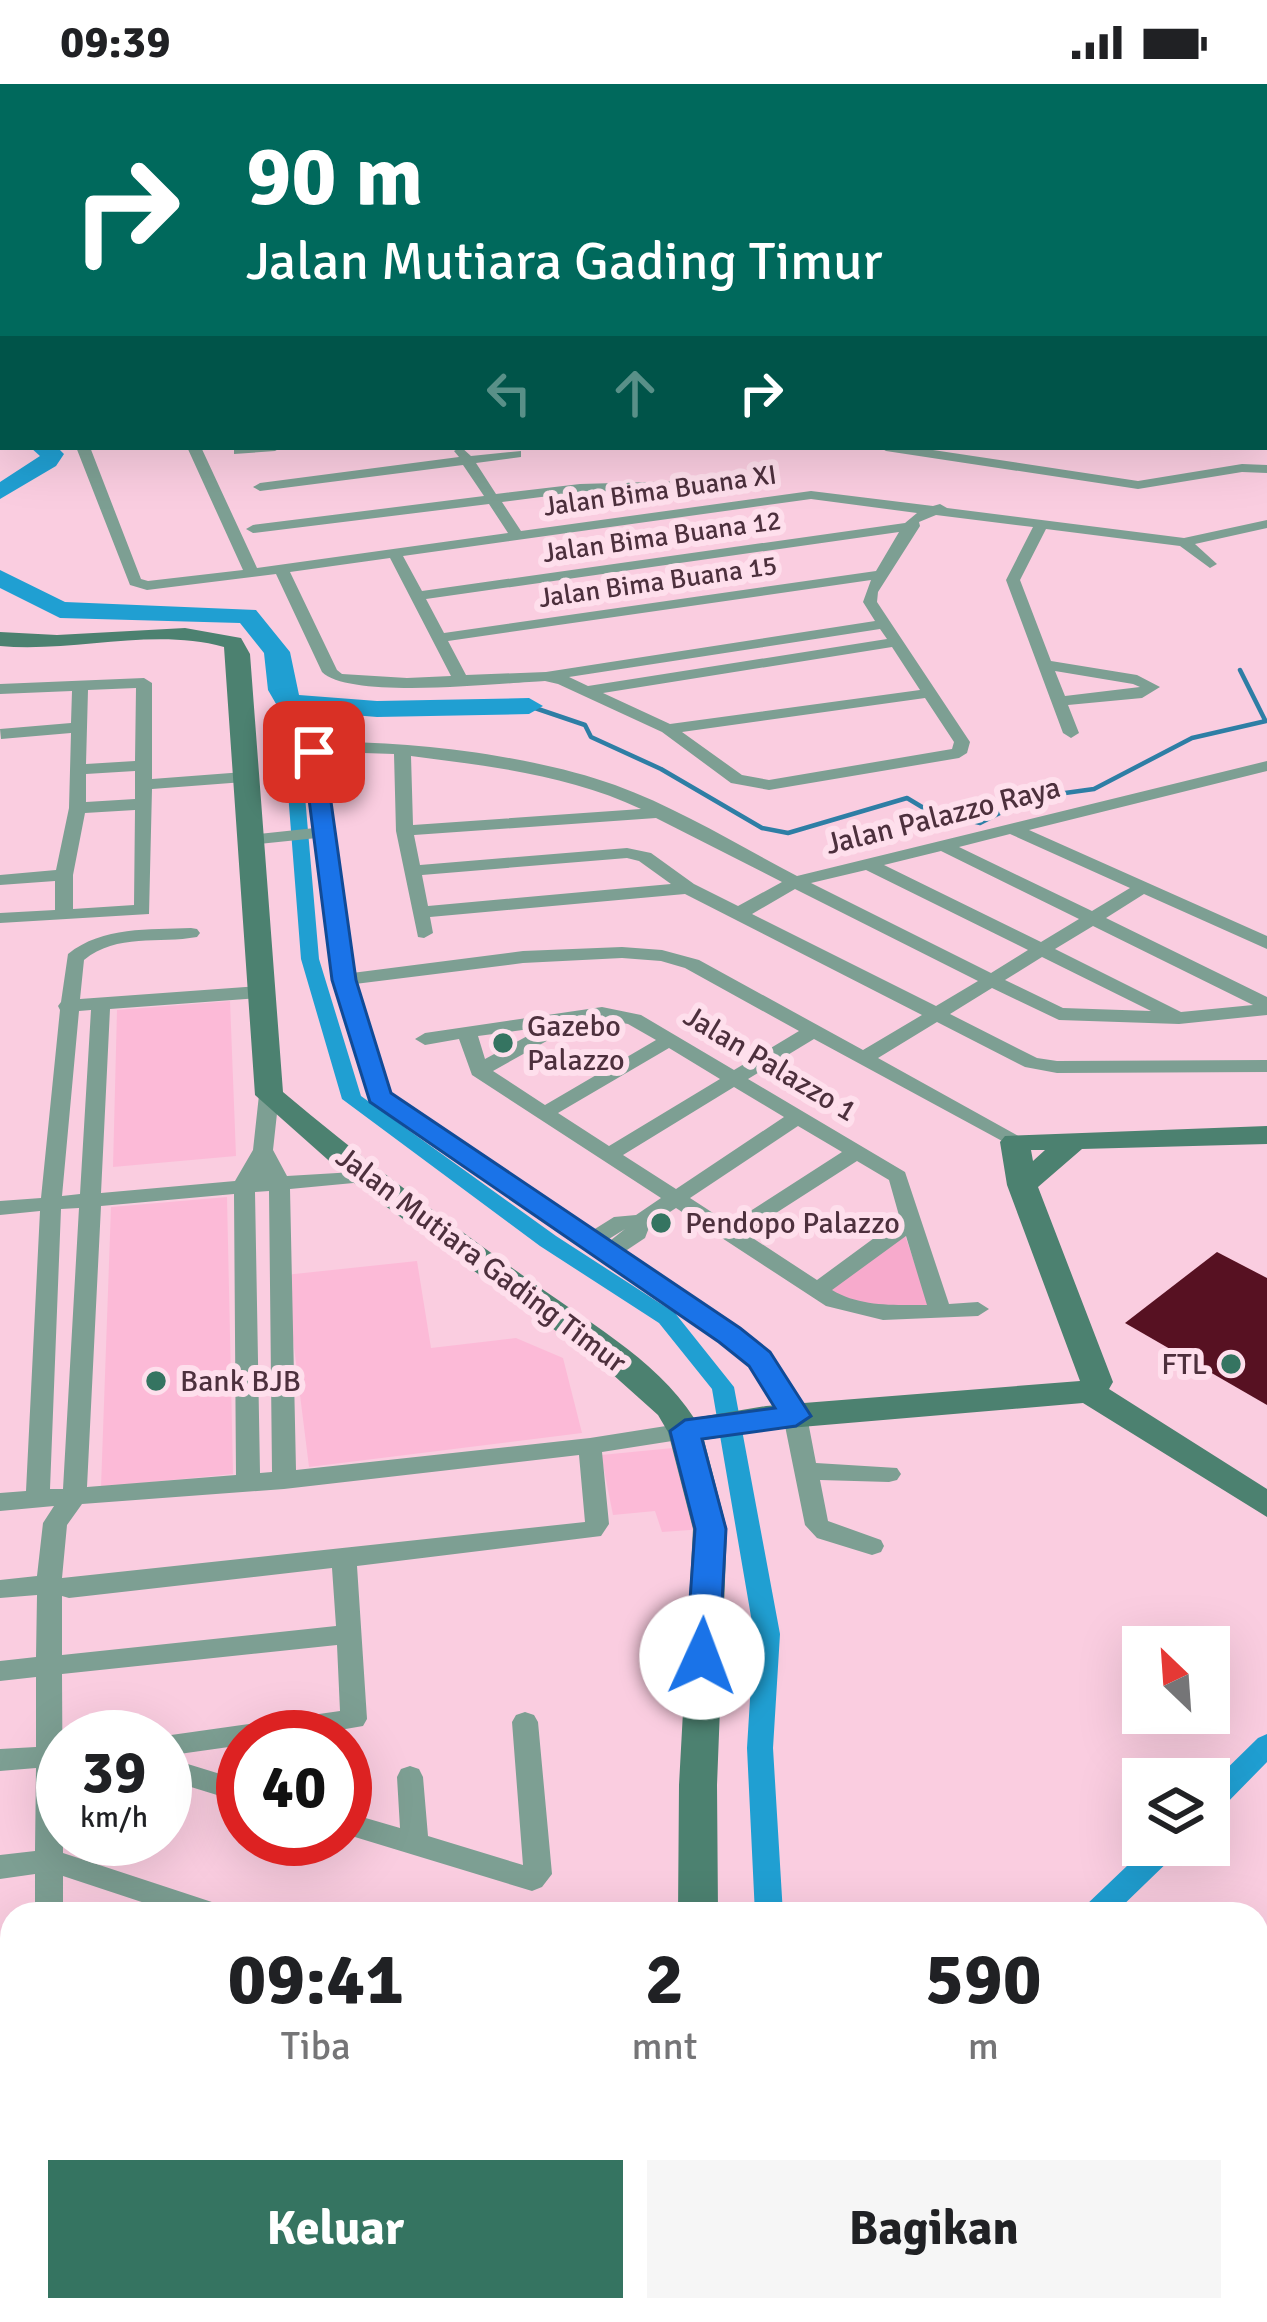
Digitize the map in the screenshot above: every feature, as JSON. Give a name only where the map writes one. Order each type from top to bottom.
[{"type":"main road","points":[[0,639],[62,645],[207,636],[233,643],[238,660],[244,778],[262,838],[260,992],[269,1095]]},
{"type":"main road","points":[[0,648],[41,653],[189,643],[225,647],[238,660]]},
{"type":"main road","name":"Jalan Mutiara Gading Timur","points":[[269,1095],[364,1176],[612,1356],[693,1429]]},
{"type":"main road","points":[[1089,1391],[1096,1382],[1022,1185],[1015,1142],[1267,1135]]},
{"type":"main road","points":[[1022,1185],[1076,1139]]},
{"type":"main road","points":[[698,1902],[698,1785],[710,1529],[693,1429],[1089,1391],[1267,1505]]},
{"type":"street","name":"Jalan Bima Buana XI","points":[[84,450],[135,582],[147,586],[811,495],[898,502],[1184,542]]},
{"type":"street","points":[[195,450],[252,572]]},
{"type":"street","points":[[239,452],[253,450]]},
{"type":"street","points":[[906,450],[1138,485],[1266,466]]},
{"type":"street","points":[[462,454],[517,536]]},
{"type":"street","points":[[260,487],[462,454],[516,454]]},
{"type":"street","points":[[254,529],[580,488],[722,484]]},
{"type":"street","points":[[545,676],[590,690],[668,729],[737,779],[769,785],[959,752],[962,742],[870,602],[871,592],[913,522],[898,502]]},
{"type":"street","name":"Jalan Bima Buana 12","points":[[418,596],[913,522],[940,508]]},
{"type":"street","points":[[1042,523],[1013,580],[1071,733]]},
{"type":"street","points":[[1184,542],[1267,524]]},
{"type":"street","points":[[1184,542],[1210,564]]},
{"type":"street","points":[[395,554],[462,682]]},
{"type":"street","points":[[281,569],[330,672],[360,680],[462,682],[545,676],[882,624]]},
{"type":"street","name":"Jalan Bima Buana 15","points":[[440,638],[883,574]]},
{"type":"street","points":[[590,690],[895,642]]},
{"type":"street","points":[[1049,665],[1137,680],[1152,687],[1142,693],[1060,701]]},
{"type":"street","points":[[0,689],[144,683],[146,765],[143,910],[0,918]]},
{"type":"street","points":[[64,915],[64,875],[76,808],[75,728],[80,686]]},
{"type":"street","points":[[668,729],[929,693]]},
{"type":"street","points":[[1,734],[75,728]]},
{"type":"street","points":[[402,749],[405,831],[422,922],[688,888]]},
{"type":"street","name":"Jalan Palazzo Raya","points":[[781,1417],[759,1359],[380,1097],[344,980],[319,833],[314,752],[402,749],[573,776],[662,812],[795,882],[1267,766]]},
{"type":"street","points":[[78,770],[146,765]]},
{"type":"street","points":[[76,808],[244,778]]},
{"type":"street","points":[[405,831],[662,812]]},
{"type":"street","points":[[1054,819],[1078,858]]},
{"type":"street","points":[[1013,830],[1267,943]]},
{"type":"street","points":[[262,838],[319,833]]},
{"type":"street","points":[[944,846],[1267,1007]]},
{"type":"street","points":[[412,871],[627,853],[645,857],[688,888],[934,1016],[1042,1066],[1267,1066]]},
{"type":"street","points":[[870,866],[1179,1018]]},
{"type":"street","points":[[0,880],[64,875]]},
{"type":"street","points":[[738,914],[795,882],[1059,1014],[1179,1018],[1267,1007]]},
{"type":"street","points":[[863,1059],[1144,887]]},
{"type":"street","points":[[52,1710],[47,1512],[51,1203],[75,958],[85,946],[191,933]]},
{"type":"street","points":[[344,980],[540,958],[662,953],[692,964],[1015,1142]]},
{"type":"street","points":[[68,1006],[260,992]]},
{"type":"street","points":[[74,1498],[101,1005]]},
{"type":"street","name":"Jalan Palazzo 1","points":[[425,1039],[620,1013],[898,1177],[940,1312]]},
{"type":"street","points":[[479,1071],[578,1016]]},
{"type":"street","points":[[608,1155],[813,1031]]},
{"type":"street","points":[[467,1032],[479,1071],[816,1291],[861,1310],[978,1309]]},
{"type":"street","points":[[543,1114],[670,1040]]},
{"type":"street","points":[[248,1484],[244,1184],[263,1150],[269,1095]]},
{"type":"street","points":[[597,1248],[637,1233],[640,1222],[800,1116]]},
{"type":"street","points":[[263,1150],[279,1182],[284,1480]]},
{"type":"street","points":[[730,1233],[859,1151]]},
{"type":"street","points":[[0,1208],[364,1176]]},
{"type":"street","points":[[816,1291],[913,1220]]},
{"type":"street","points":[[781,1417],[805,1472],[817,1525],[872,1546]]},
{"type":"street","points":[[0,1502],[47,1512],[74,1498],[590,1446],[693,1429]]},
{"type":"street","points":[[0,1589],[49,1585],[69,1589],[592,1530],[597,1524],[590,1446]]},
{"type":"street","points":[[805,1472],[889,1474]]},
{"type":"street","points":[[192,1741],[354,1719],[344,1558]]},
{"type":"street","points":[[0,1671],[350,1634]]},
{"type":"street","points":[[372,1832],[524,1880],[538,1874],[525,1722]]},
{"type":"street","points":[[0,1760],[36,1757]]},
{"type":"street","points":[[410,1777],[415,1846]]},
{"type":"street","points":[[0,1867],[36,1863]]},
{"type":"street","points":[[50,1902],[52,1866]]},
{"type":"street","points":[[67,1866],[177,1902]]},
{"type":"shaded area","points":[[230,1001],[236,1156],[113,1167],[117,1010]]},
{"type":"shaded area","points":[[227,1197],[233,1474],[101,1487],[111,1207]]},
{"type":"shaded area","points":[[905,1235],[930,1308],[877,1312],[828,1291]]},
{"type":"shaded area","points":[[417,1261],[431,1348],[516,1338],[563,1358],[582,1433],[309,1467],[285,1275]]},
{"type":"shaded area","points":[[673,1448],[704,1529],[662,1532],[655,1511],[613,1515],[601,1455]]},
{"type":"building","name":"FTL","points":[[1217,1252],[1267,1278],[1267,1405],[1125,1323]]},
{"type":"waterway","points":[[0,492],[48,461],[53,454],[46,450]]},
{"type":"waterway","points":[[0,578],[60,610],[247,615],[277,652],[282,690],[289,703],[377,709],[529,706]]},
{"type":"waterway","points":[[1240,670],[1265,720]]},
{"type":"waterway","points":[[289,703],[310,959],[352,1099],[548,1241],[667,1318],[723,1387],[767,1634],[760,1748],[768,1902]]},
{"type":"waterway","points":[[529,706],[585,725],[591,737],[661,769],[762,828],[788,833],[907,798],[927,810],[980,823],[1029,798],[1094,789],[1192,738],[1266,721]]},
{"type":"waterway","points":[[1230,1782],[1267,1745]]},
{"type":"waterway","points":[[1108,1902],[1145,1866]]},
{"type":"place","name":"Gazebo Palazzo","points":[[503,1043]]},
{"type":"place","name":"Pendopo Palazzo","points":[[661,1223]]},
{"type":"place","name":"FTL","points":[[1231,1364]]},
{"type":"place","name":"Bank BJB","points":[[156,1381]]},
{"type":"route","points":[[314,752],[344,980],[380,1097],[729,1335],[759,1359],[796,1416],[685,1431],[710,1529],[702,1657]]}]
